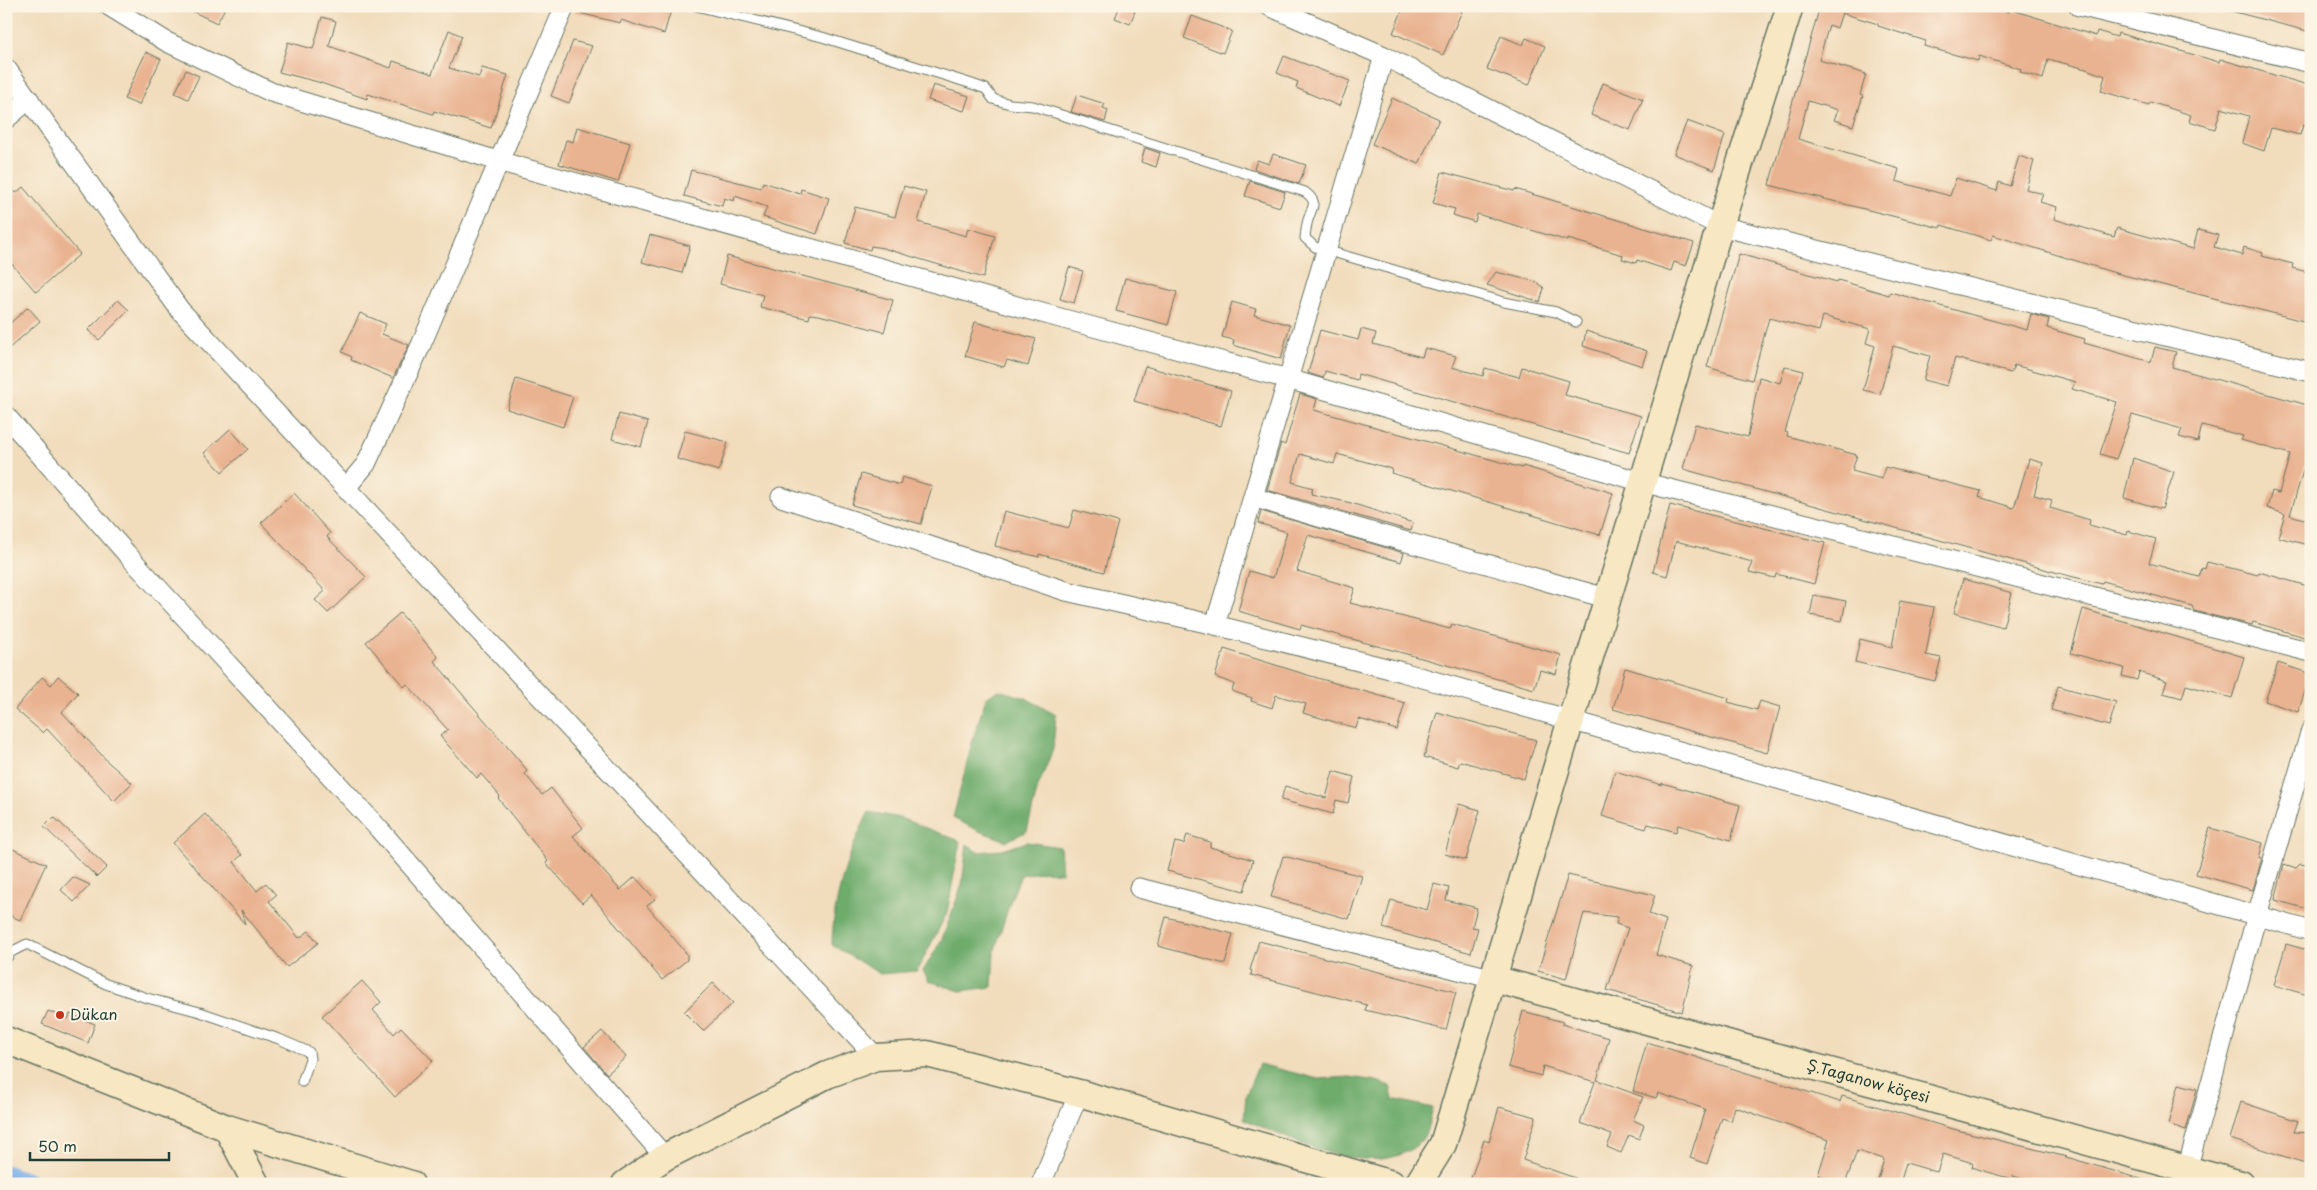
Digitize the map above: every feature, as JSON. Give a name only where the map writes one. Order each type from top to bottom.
[{"type":"street","points":[[109,6],[167,42],[271,92],[498,161],[1060,318],[1288,379],[1642,482],[2311,652]]},
{"type":"street","points":[[346,488],[366,464],[421,345],[565,6]]},
{"type":"street","points":[[1269,6],[1384,56],[1720,226],[2311,372]]},
{"type":"street","points":[[1418,1184],[1443,1144],[1720,226],[1790,6]]},
{"type":"street","points":[[2079,6],[2311,63]]},
{"type":"street","points":[[1215,625],[1384,56]]},
{"type":"street","points":[[6,68],[180,310],[876,1057]]},
{"type":"street","points":[[6,119],[29,99]]},
{"type":"street","points":[[6,416],[126,553],[379,829],[665,1157]]},
{"type":"street","points":[[1253,497],[1369,533],[1607,598]]},
{"type":"street","points":[[781,498],[1066,591],[1215,625],[1402,672],[2311,930]]},
{"type":"street","points":[[2185,1177],[2257,915],[2311,730]]},
{"type":"street","points":[[1139,888],[1494,978]]},
{"type":"street","name":"Ş.Taganow köçesi","points":[[1494,978],[2185,1177],[2241,1184]]},
{"type":"street","points":[[6,1040],[228,1128],[411,1184]]},
{"type":"street","points":[[624,1184],[665,1157],[827,1075],[876,1057],[927,1054],[1079,1093],[1392,1184]]},
{"type":"street","points":[[1041,1184],[1079,1093]]},
{"type":"street","points":[[228,1128],[256,1184]]},
{"type":"lane","points":[[696,6],[822,37],[969,82],[986,89],[993,99],[1010,104],[1033,106],[1305,192],[1311,196],[1314,204],[1314,209],[1309,215],[1305,238],[1315,247],[1504,302],[1556,312],[1576,322]]},
{"type":"lane","points":[[6,959],[11,952],[27,944],[106,984],[147,998],[200,1012],[309,1052],[310,1059],[302,1082]]},
{"type":"green space","points":[[998,690],[1026,698],[1056,715],[1053,749],[1038,787],[1027,831],[1007,841],[979,831],[953,818],[973,739],[986,698]]},
{"type":"green space","points":[[869,812],[900,818],[960,841],[947,913],[917,971],[880,974],[832,945],[835,910],[843,876],[854,843]]},
{"type":"green space","points":[[1027,842],[1060,847],[1062,873],[1046,871],[1021,875],[1011,899],[994,953],[992,987],[960,991],[929,981],[923,971],[942,939],[962,885],[967,844],[977,852],[1003,850]]},
{"type":"green space","points":[[1259,1064],[1318,1079],[1350,1077],[1377,1081],[1390,1086],[1393,1099],[1433,1108],[1425,1134],[1421,1141],[1403,1154],[1382,1159],[1359,1159],[1334,1154],[1285,1137],[1244,1119],[1246,1095]]},
{"type":"building","points":[[181,6],[226,6],[217,23]]},
{"type":"building","points":[[576,6],[660,6],[671,10],[664,34],[621,20],[620,23],[575,12]]},
{"type":"building","points":[[1120,6],[1137,6],[1130,24],[1115,18]]},
{"type":"building","points":[[1404,6],[1451,6],[1462,11],[1443,55],[1393,33]]},
{"type":"building","points":[[1820,6],[1988,6],[2009,12],[2009,9],[2096,36],[2097,31],[2117,37],[2118,33],[2219,62],[2220,59],[2311,86],[2311,127],[2303,125],[2300,135],[2271,128],[2264,151],[2242,143],[2249,116],[2221,108],[2215,129],[2189,121],[2191,115],[2150,102],[2149,105],[2101,91],[2105,76],[2086,69],[2048,59],[2043,79],[2020,72],[2021,69],[1979,56],[1978,61],[1924,46],[1926,41],[1842,13],[1837,28],[1829,25],[1819,60],[1866,74],[1860,95],[1863,96],[1853,126],[1834,120],[1838,110],[1808,101],[1798,139],[1899,169],[1896,181],[1950,196],[1956,178],[1997,191],[1999,182],[2010,186],[2019,156],[2034,161],[2026,189],[2043,194],[2040,202],[2057,207],[2054,219],[2114,237],[2117,228],[2193,249],[2198,230],[2218,235],[2214,247],[2242,255],[2244,247],[2263,253],[2262,256],[2293,264],[2292,268],[2311,273],[2311,323],[2112,272],[1993,235],[1991,240],[1941,225],[1940,228],[1769,185]]},
{"type":"building","points":[[2231,6],[2311,6],[2311,32],[2231,11]]},
{"type":"building","points":[[1192,16],[1232,31],[1223,53],[1184,38]]},
{"type":"building","points":[[322,17],[336,21],[329,46],[391,68],[393,61],[432,74],[449,30],[462,36],[449,68],[479,77],[482,68],[508,75],[491,128],[434,111],[433,114],[368,94],[367,99],[318,82],[279,72],[288,42],[313,49]]},
{"type":"building","points":[[1501,36],[1523,45],[1526,38],[1545,46],[1529,85],[1487,69]]},
{"type":"building","points":[[573,41],[592,46],[569,103],[551,96]]},
{"type":"building","points":[[146,52],[161,59],[139,105],[124,99]]},
{"type":"building","points":[[1284,56],[1350,81],[1339,106],[1296,88],[1298,82],[1277,73]]},
{"type":"building","points":[[186,70],[199,76],[188,99],[175,93]]},
{"type":"building","points":[[1603,83],[1643,99],[1630,130],[1591,115]]},
{"type":"building","points":[[933,85],[969,96],[964,111],[928,100]]},
{"type":"building","points":[[1077,95],[1105,104],[1103,108],[1108,110],[1105,122],[1071,112]]},
{"type":"building","points":[[1392,98],[1439,119],[1419,164],[1372,144]]},
{"type":"building","points":[[1687,121],[1725,135],[1714,170],[1674,154]]},
{"type":"building","points":[[577,127],[630,143],[618,182],[559,164],[566,140],[573,142]]},
{"type":"building","points":[[1145,148],[1160,153],[1156,167],[1141,162]]},
{"type":"building","points":[[1273,154],[1306,165],[1299,184],[1254,169],[1257,160],[1269,164]]},
{"type":"building","points":[[691,170],[761,188],[763,182],[800,194],[801,189],[829,198],[817,234],[763,217],[767,207],[735,196],[734,201],[724,198],[722,206],[684,196]]},
{"type":"building","points":[[1442,172],[1514,191],[1515,189],[1694,243],[1686,266],[1674,262],[1671,271],[1637,260],[1636,263],[1622,259],[1623,255],[1477,214],[1475,222],[1453,215],[1455,209],[1433,203]]},
{"type":"building","points":[[1250,181],[1285,192],[1280,207],[1245,196]]},
{"type":"building","points":[[6,183],[16,193],[23,187],[80,254],[36,292],[6,257]]},
{"type":"building","points":[[904,186],[926,192],[918,222],[966,236],[968,228],[995,236],[983,278],[883,248],[871,246],[870,250],[845,243],[855,207],[895,217]]},
{"type":"building","points":[[650,235],[690,246],[682,273],[642,262]]},
{"type":"building","points":[[1739,254],[1837,282],[1838,280],[1889,295],[1890,292],[2027,330],[2031,314],[2049,319],[2047,328],[2085,339],[2084,343],[2151,362],[2155,347],[2176,352],[2172,367],[2311,406],[2311,444],[2290,515],[2311,521],[2311,546],[2278,537],[2285,514],[2267,508],[2272,491],[2279,493],[2290,454],[2241,440],[2243,436],[2202,425],[2198,442],[2179,437],[2182,429],[2132,415],[2116,459],[2100,454],[2117,402],[2072,389],[2075,382],[2014,365],[2011,373],[1955,358],[1947,386],[1923,380],[1930,356],[1893,346],[1880,394],[1863,390],[1875,346],[1866,343],[1870,329],[1823,316],[1819,331],[1769,318],[1752,380],[1707,367]]},
{"type":"building","points":[[727,256],[893,300],[884,332],[819,315],[810,314],[809,319],[760,307],[763,295],[720,284]]},
{"type":"building","points":[[1069,267],[1083,271],[1074,303],[1060,299]]},
{"type":"building","points":[[1496,272],[1537,282],[1544,288],[1540,302],[1487,285]]},
{"type":"building","points":[[1125,278],[1177,292],[1168,325],[1116,311]]},
{"type":"building","points":[[118,300],[129,310],[99,340],[88,330]]},
{"type":"building","points":[[1232,302],[1256,309],[1254,315],[1290,325],[1281,359],[1233,345],[1234,340],[1222,337]]},
{"type":"building","points":[[28,307],[40,321],[6,351],[6,327]]},
{"type":"building","points":[[360,313],[386,324],[382,334],[409,345],[393,378],[351,360],[352,357],[342,352]]},
{"type":"building","points":[[975,322],[1036,339],[1028,366],[1007,360],[1004,367],[965,356]]},
{"type":"building","points":[[1361,329],[1376,333],[1373,344],[1422,357],[1425,348],[1456,356],[1452,367],[1483,376],[1485,368],[1519,377],[1522,367],[1569,381],[1565,395],[1641,416],[1629,453],[1358,374],[1357,380],[1325,371],[1323,378],[1308,373],[1320,330],[1358,340]]},
{"type":"building","points":[[1586,331],[1647,351],[1642,366],[1583,346]]},
{"type":"building","points":[[1145,366],[1231,391],[1221,426],[1134,401]]},
{"type":"building","points":[[1785,366],[1803,371],[1785,432],[1788,433],[1787,436],[1857,455],[1852,471],[1882,479],[1885,467],[1981,491],[1979,497],[2014,508],[2029,459],[2043,463],[2034,495],[2052,500],[2050,508],[2090,520],[2089,525],[2127,535],[2128,531],[2156,539],[2149,563],[2199,577],[2202,568],[2205,569],[2207,562],[2258,575],[2259,572],[2311,587],[2311,639],[2253,622],[2252,625],[2194,611],[2192,606],[2103,581],[2102,584],[2062,574],[1683,469],[1695,424],[1748,437],[1759,377],[1780,383]]},
{"type":"building","points":[[516,379],[573,397],[563,427],[507,409]]},
{"type":"building","points":[[1300,394],[1317,399],[1314,410],[1522,468],[1523,466],[1613,493],[1600,535],[1391,473],[1392,469],[1337,454],[1334,464],[1300,454],[1292,482],[1313,488],[1311,494],[1351,503],[1413,523],[1411,531],[1267,490],[1281,443],[1285,445]]},
{"type":"building","points":[[619,414],[648,422],[641,447],[612,439]]},
{"type":"building","points":[[230,429],[248,449],[222,472],[204,453]]},
{"type":"building","points":[[685,431],[728,442],[719,471],[677,459]]},
{"type":"building","points":[[2133,458],[2174,472],[2162,509],[2124,498]]},
{"type":"building","points":[[861,474],[900,485],[902,477],[932,486],[921,524],[852,505]]},
{"type":"building","points":[[294,493],[330,533],[327,537],[366,577],[328,613],[315,600],[325,591],[261,523]]},
{"type":"building","points":[[1670,505],[1825,543],[1814,584],[1776,574],[1775,578],[1749,572],[1752,562],[1676,541],[1667,576],[1653,572]]},
{"type":"building","points":[[1074,510],[1118,522],[1104,572],[1039,554],[1039,557],[995,546],[1004,511],[1069,528]]},
{"type":"building","points":[[1261,511],[1404,553],[1401,562],[1308,535],[1297,571],[1355,588],[1350,603],[1450,629],[1452,624],[1561,655],[1556,674],[1540,670],[1534,689],[1301,625],[1300,629],[1238,611],[1249,571],[1273,578],[1287,532],[1258,523]]},
{"type":"building","points":[[1963,579],[2012,593],[2003,627],[1954,613]]},
{"type":"building","points":[[1814,595],[1846,601],[1842,621],[1810,615]]},
{"type":"building","points":[[1900,601],[1934,607],[1926,655],[1941,658],[1935,681],[1855,662],[1860,639],[1892,647]]},
{"type":"building","points":[[2083,609],[2244,657],[2232,698],[2186,685],[2182,698],[2163,693],[2167,681],[2139,672],[2137,680],[2122,676],[2124,668],[2071,653]]},
{"type":"building","points":[[400,613],[438,657],[434,661],[527,770],[525,774],[542,795],[551,788],[583,828],[573,836],[620,890],[635,877],[655,899],[647,906],[687,954],[687,960],[662,980],[591,895],[582,903],[546,863],[548,861],[498,798],[500,796],[481,774],[477,778],[440,736],[448,730],[407,684],[404,687],[366,642]]},
{"type":"building","points":[[1224,649],[1405,703],[1397,730],[1359,719],[1356,728],[1303,713],[1306,704],[1276,695],[1272,708],[1251,701],[1252,698],[1232,691],[1234,684],[1215,677]]},
{"type":"building","points":[[2278,663],[2311,674],[2298,712],[2265,701]]},
{"type":"building","points":[[1625,668],[1729,698],[1728,702],[1757,710],[1760,701],[1780,707],[1767,753],[1613,709]]},
{"type":"building","points":[[58,676],[78,693],[62,712],[109,763],[132,783],[114,801],[47,729],[43,733],[15,709],[42,677],[51,685]]},
{"type":"building","points":[[2058,686],[2116,702],[2109,726],[2051,710]]},
{"type":"building","points":[[1437,712],[1536,740],[1524,779],[1460,761],[1458,767],[1424,757]]},
{"type":"building","points":[[1333,771],[1354,777],[1348,803],[1336,800],[1333,814],[1281,800],[1285,786],[1326,798]]},
{"type":"building","points":[[1615,771],[1740,805],[1731,840],[1678,825],[1676,832],[1648,824],[1646,829],[1602,816]]},
{"type":"building","points":[[1459,804],[1480,810],[1466,860],[1445,854]]},
{"type":"building","points":[[205,814],[242,855],[234,862],[257,891],[266,883],[276,895],[269,901],[299,938],[309,931],[318,943],[287,967],[241,910],[245,924],[173,843]]},
{"type":"building","points":[[54,817],[107,867],[97,877],[44,827]]},
{"type":"building","points":[[2210,828],[2263,843],[2259,858],[2262,858],[2253,890],[2196,874]]},
{"type":"building","points":[[1187,835],[1210,842],[1210,847],[1253,860],[1244,891],[1167,871],[1175,842],[1184,844]]},
{"type":"building","points":[[6,846],[46,864],[20,920],[6,914]]},
{"type":"building","points":[[1283,856],[1362,876],[1349,919],[1271,897]]},
{"type":"building","points":[[2284,864],[2296,868],[2300,864],[2311,866],[2311,910],[2275,900]]},
{"type":"building","points":[[1568,875],[1655,895],[1649,914],[1666,920],[1656,955],[1693,966],[1682,1012],[1607,990],[1628,928],[1616,924],[1618,917],[1584,913],[1566,979],[1538,971]]},
{"type":"building","points":[[73,877],[90,885],[74,902],[61,890]]},
{"type":"building","points":[[1434,884],[1449,888],[1446,900],[1477,908],[1472,927],[1478,928],[1471,953],[1383,928],[1391,900],[1427,910]]},
{"type":"building","points":[[1166,917],[1233,934],[1225,964],[1158,946]]},
{"type":"building","points":[[1259,941],[1456,992],[1446,1030],[1365,1010],[1367,1005],[1251,975],[1252,971],[1250,970]]},
{"type":"building","points":[[2286,944],[2311,951],[2311,996],[2274,985]]},
{"type":"building","points":[[362,981],[381,1002],[373,1010],[394,1034],[401,1027],[433,1061],[395,1097],[322,1016]]},
{"type":"building","points":[[713,983],[733,1003],[703,1031],[684,1012]]},
{"type":"building","points":[[48,1011],[68,1019],[70,1014],[95,1024],[88,1043],[42,1024]]},
{"type":"building","points":[[1523,1011],[1609,1038],[1597,1080],[1643,1097],[1633,1120],[1644,1125],[1639,1139],[1629,1135],[1621,1153],[1607,1147],[1612,1135],[1580,1123],[1595,1082],[1543,1066],[1541,1076],[1508,1067]]},
{"type":"building","points":[[602,1031],[626,1057],[607,1074],[584,1047]]},
{"type":"building","points":[[1647,1042],[1840,1102],[1842,1096],[1953,1129],[2063,1156],[2144,1180],[2143,1184],[2039,1184],[2013,1176],[2012,1179],[1987,1172],[1972,1167],[1973,1163],[1943,1154],[1937,1172],[1906,1163],[1900,1184],[1877,1184],[1884,1159],[1857,1151],[1845,1184],[1818,1175],[1829,1140],[1735,1107],[1731,1121],[1722,1118],[1707,1164],[1690,1158],[1705,1109],[1658,1093],[1656,1098],[1633,1091]]},
{"type":"building","points":[[2179,1084],[2197,1089],[2186,1130],[2168,1124]]},
{"type":"building","points":[[2241,1102],[2298,1121],[2294,1132],[2311,1133],[2311,1165],[2230,1139]]},
{"type":"building","points":[[1499,1107],[1536,1117],[1523,1160],[1584,1181],[1584,1184],[1469,1184],[1484,1140],[1489,1142]]},
{"type":"waterway","points":[[6,1175],[33,1184]]},
{"type":"place","name":"Dükan","points":[[60,1015]]}]
